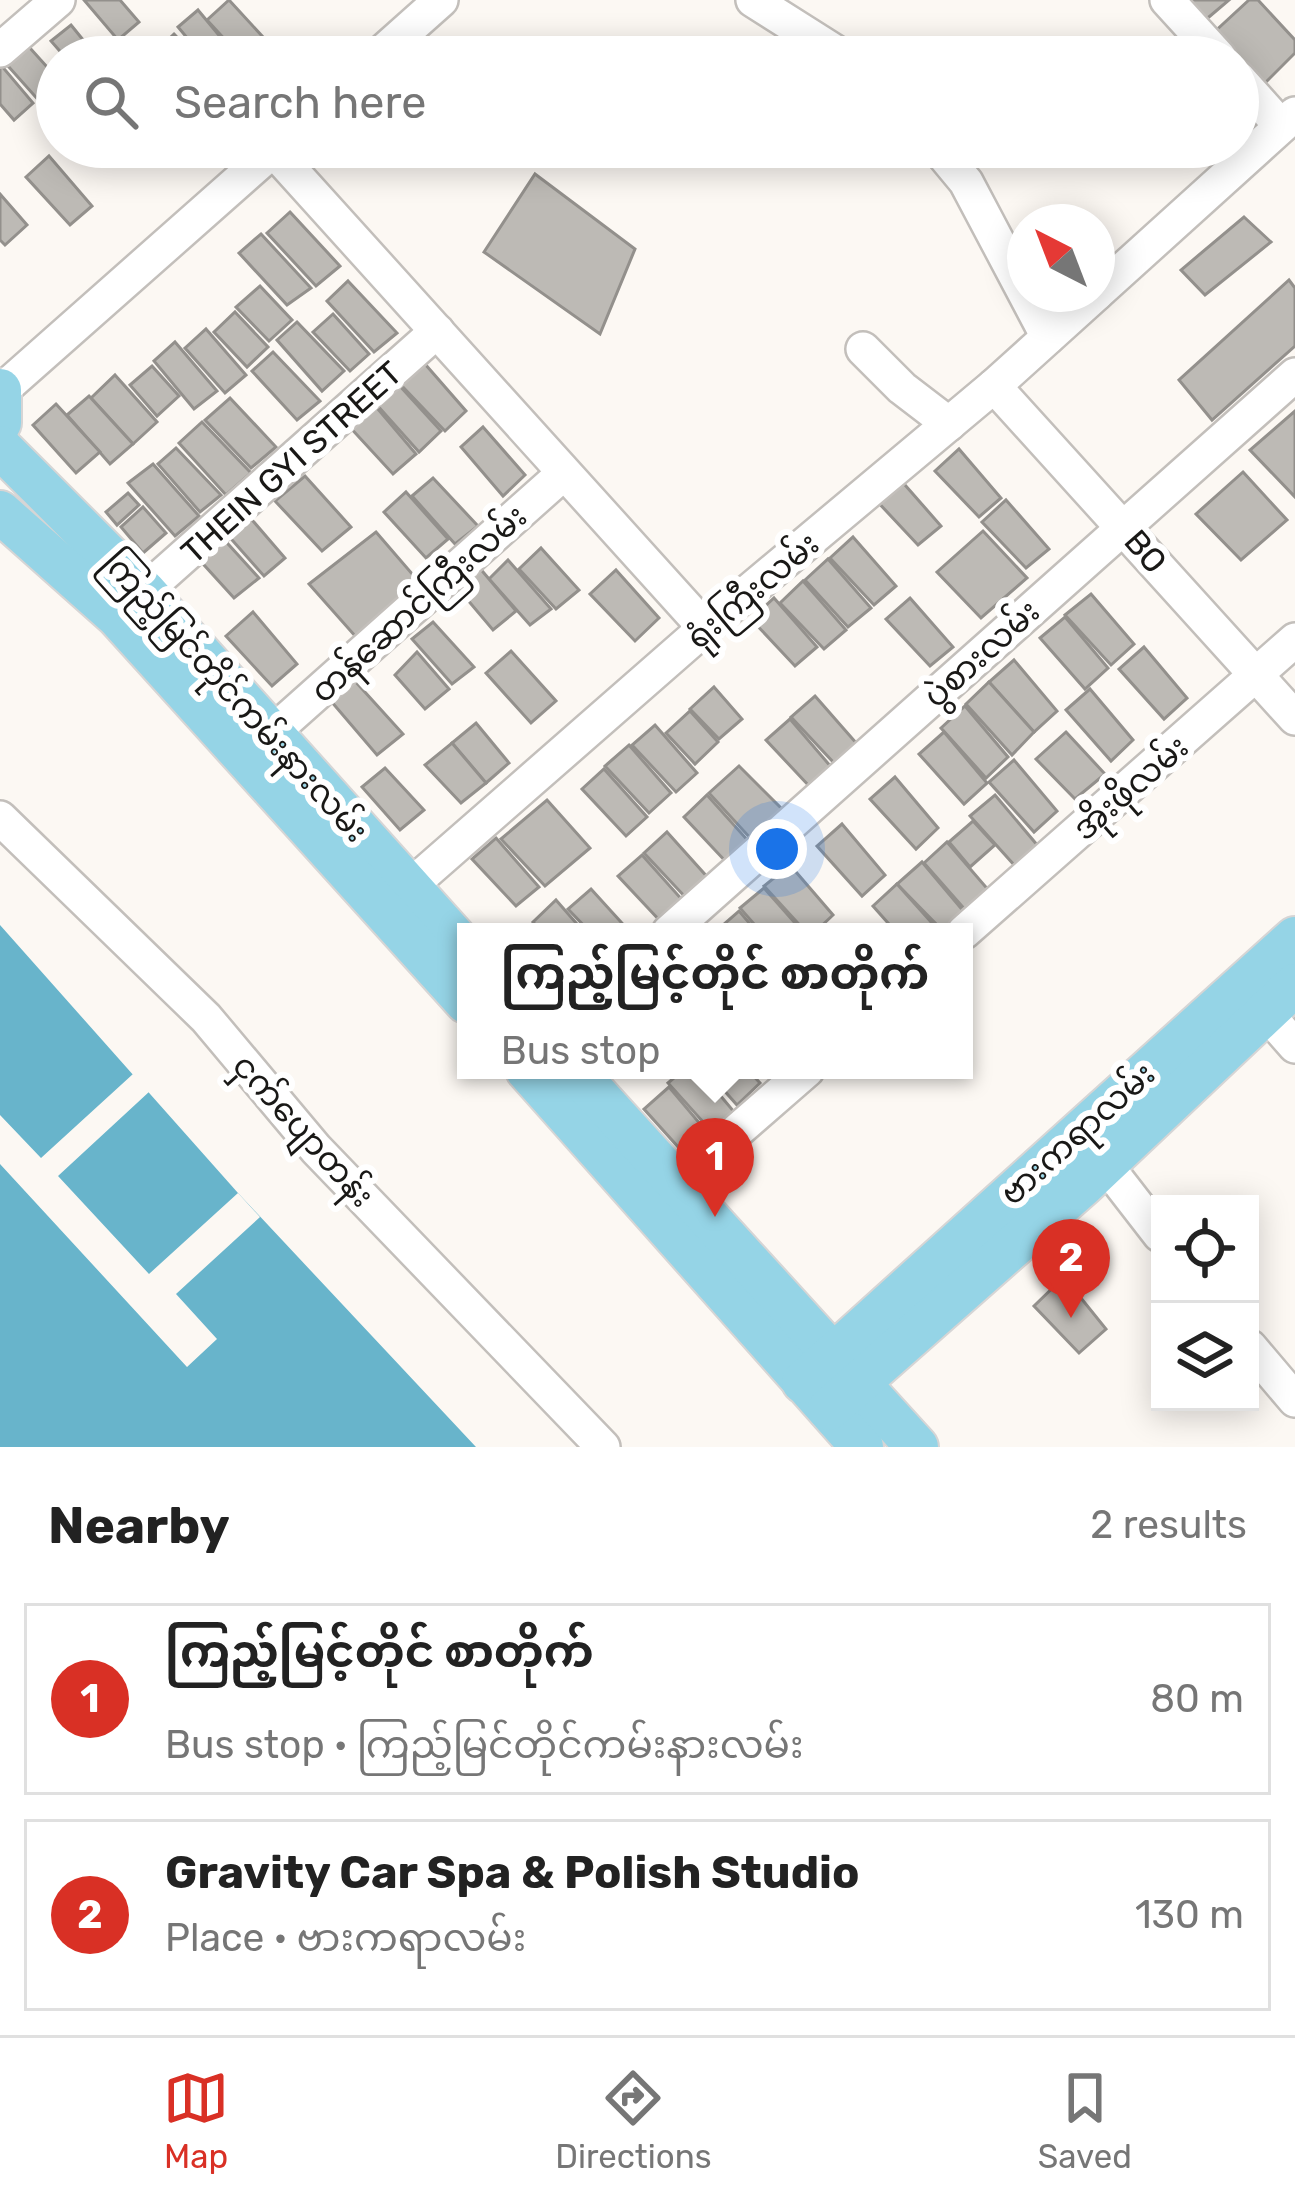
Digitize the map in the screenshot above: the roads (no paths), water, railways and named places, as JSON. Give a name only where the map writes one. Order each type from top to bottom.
[{"type":"main road","name":"ကြည့်မြင်တိုင်ကမ်းနားလမ်း","points":[[1,417],[130,604],[272,733],[457,940]]},
{"type":"main road","points":[[0,512],[130,604],[457,991]]},
{"type":"main road","name":"ဗားကရာလမ်း","points":[[840,1364],[1105,1165],[1267,994],[1295,938]]},
{"type":"main road","name":"ဗားကရာလမ်း","points":[[840,1364],[1079,1130],[1267,994]]},
{"type":"main road","points":[[537,1079],[840,1364],[884,1383],[892,1440]]},
{"type":"main road","points":[[582,1079],[840,1364],[892,1440]]},
{"type":"street","points":[[0,50],[58,0]]},
{"type":"street","points":[[401,36],[441,0]]},
{"type":"street","points":[[753,0],[810,36]]},
{"type":"street","points":[[1168,0],[1200,36]]},
{"type":"street","points":[[1259,96],[1288,120]]},
{"type":"street","name":"ရုံးကြီးလမ်း","points":[[1259,146],[1288,120]]},
{"type":"street","points":[[1,417],[256,168]]},
{"type":"street","points":[[292,168],[705,628]]},
{"type":"street","points":[[954,168],[1048,337]]},
{"type":"street","name":"ရုံးကြီးလမ်း","points":[[1115,276],[1235,168]]},
{"type":"street","name":"ရုံးကြီးလမ်း","points":[[410,887],[1075,312]]},
{"type":"street","name":"THEIN GYI STREET","points":[[130,604],[437,331]]},
{"type":"street","points":[[863,349],[902,388],[950,424]]},
{"type":"street","name":"ပွဲစားလမ်း","points":[[680,923],[1295,375]]},
{"type":"street","name":"BO","points":[[994,386],[1295,718]]},
{"type":"street","name":"တန်ဆောင်ကြီးလမ်း","points":[[272,733],[564,473]]},
{"type":"street","name":"အိုးဖိုလမ်း","points":[[973,924],[1295,640]]},
{"type":"street","name":"ငှက်ပျောတန်း","points":[[0,818],[206,1018],[316,1149],[603,1447]]},
{"type":"street","points":[[1267,994],[1295,1046]]},
{"type":"street","points":[[675,1185],[797,1079]]},
{"type":"street","points":[[1079,1130],[1151,1223]]},
{"type":"street","points":[[1259,1358],[1295,1400]]},
{"type":"water","points":[[0,925],[238,1193],[476,1447],[0,1447]]},
{"type":"place","name":"ကြည့်မြင့်တိုင် စာတိုက်","points":[[715,1217]]},
{"type":"place","name":"Gravity Car Spa & Polish Studio","points":[[1071,1318]]}]
